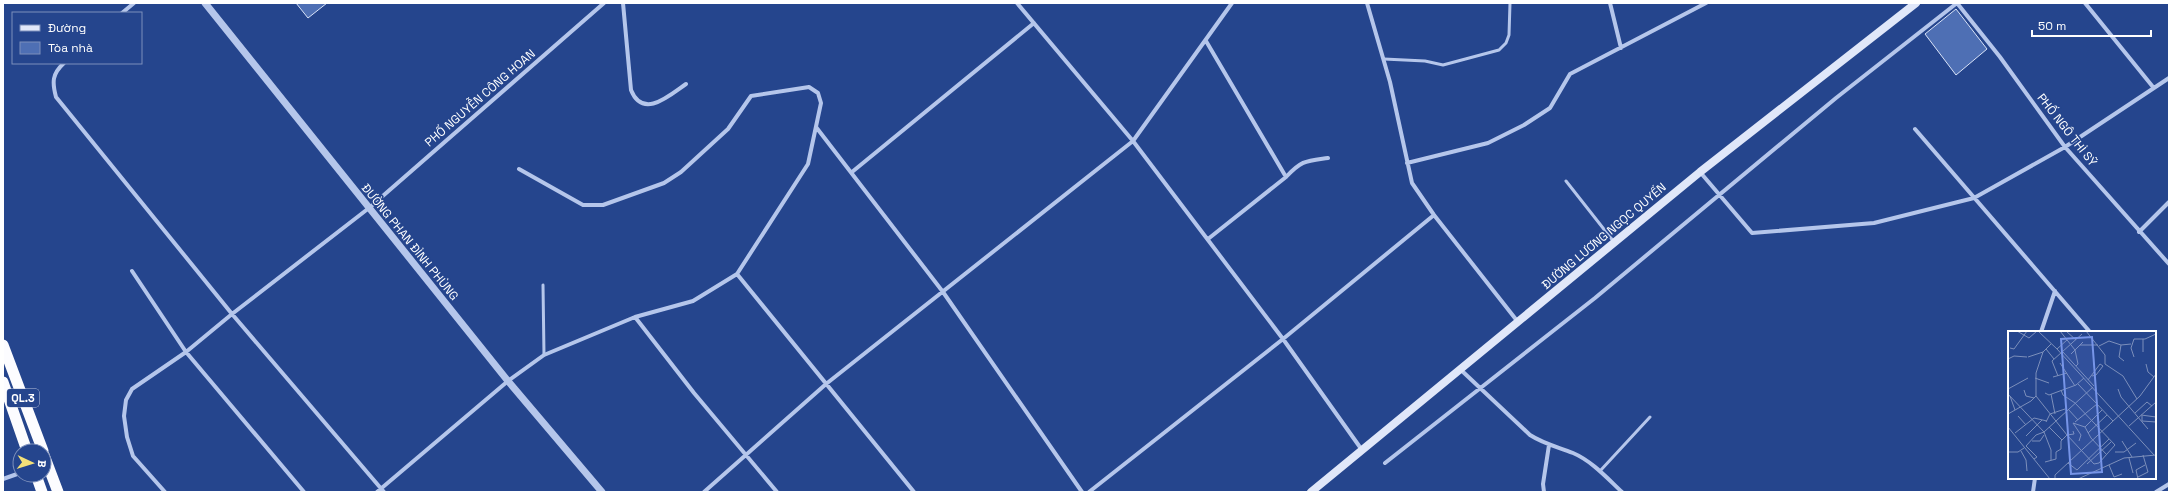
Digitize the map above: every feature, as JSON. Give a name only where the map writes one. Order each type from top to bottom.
[{"type":"highway","name":"QL.3","points":[[3,345],[40,443]]},
{"type":"highway","name":"QL.3","points":[[3,382],[25,443]]},
{"type":"highway","points":[[52,476],[58,492]]},
{"type":"main road","name":"ĐƯỜNG LƯƠNG NGỌC QUYẾN","points":[[1311,492],[1700,172],[1916,3]]},
{"type":"street","points":[[123,12],[134,3]]},
{"type":"street","name":"ĐƯỜNG PHAN ĐÌNH PHÙNG","points":[[205,3],[508,380],[602,492]]},
{"type":"street","name":"PHỐ NGUYỄN CÔNG HOAN","points":[[165,492],[133,456],[127,437],[124,416],[126,400],[132,390],[186,352],[232,314],[369,208],[604,3]]},
{"type":"street","points":[[623,3],[631,90],[634,96],[645,104],[661,102],[686,84]]},
{"type":"street","points":[[1017,3],[1134,141],[1283,339],[1362,450]]},
{"type":"street","points":[[704,492],[826,384],[1134,141],[1232,3]]},
{"type":"street","points":[[1367,3],[1384,59],[1400,123],[1412,183],[1434,215],[1518,322]]},
{"type":"street","points":[[1610,3],[1621,48]]},
{"type":"street","points":[[1407,163],[1488,143],[1524,125],[1550,108],[1570,74],[1706,3]]},
{"type":"street","points":[[1385,463],[1595,298],[1719,195],[1957,3]]},
{"type":"street","name":"PHỐ NGÔ THÌ SỸ","points":[[1957,3],[2000,58],[2065,147],[2169,264]]},
{"type":"street","points":[[2085,3],[2153,87]]},
{"type":"street","points":[[852,172],[1034,24]]},
{"type":"street","points":[[1206,41],[1286,177]]},
{"type":"street","points":[[63,64],[56,71],[52,81],[56,97],[232,314],[383,490]]},
{"type":"street","points":[[1700,172],[1748,231],[1757,234],[1874,223],[1974,198],[2065,147],[2153,87],[2169,78]]},
{"type":"street","points":[[377,492],[383,490],[508,380],[544,355],[635,317],[693,301],[737,274],[808,164],[821,103],[818,93],[809,87],[751,96],[728,129],[681,172],[664,183],[603,205],[583,204],[519,169]]},
{"type":"street","points":[[816,127],[943,292],[1082,492]]},
{"type":"street","points":[[1915,129],[2089,331]]},
{"type":"street","points":[[1208,239],[1286,177],[1298,165],[1303,162],[1328,158]]},
{"type":"street","points":[[2139,232],[2169,202]]},
{"type":"street","points":[[1090,492],[1283,339],[1434,215]]},
{"type":"street","points":[[132,271],[186,352],[304,492]]},
{"type":"street","points":[[737,274],[914,492]]},
{"type":"street","points":[[2041,331],[2054,291]]},
{"type":"street","points":[[635,317],[745,455],[777,492]]},
{"type":"street","points":[[1461,370],[1530,435],[1549,445],[1574,454],[1600,471],[1622,492]]},
{"type":"street","points":[[1544,492],[1543,484],[1549,445]]},
{"type":"street","points":[[2034,492],[2035,479]]},
{"type":"street","points":[[2156,492],[2169,484]]},
{"type":"lane","points":[[1384,59],[1425,61],[1443,65],[1498,50],[1506,43],[1509,35],[1510,3]]},
{"type":"lane","points":[[1566,181],[1614,242]]},
{"type":"lane","points":[[543,285],[544,355]]},
{"type":"lane","points":[[1600,471],[1650,417]]},
{"type":"building","points":[[296,3],[327,3],[308,18]]},
{"type":"building","points":[[1956,9],[1987,49],[1956,75],[1925,34]]}]
